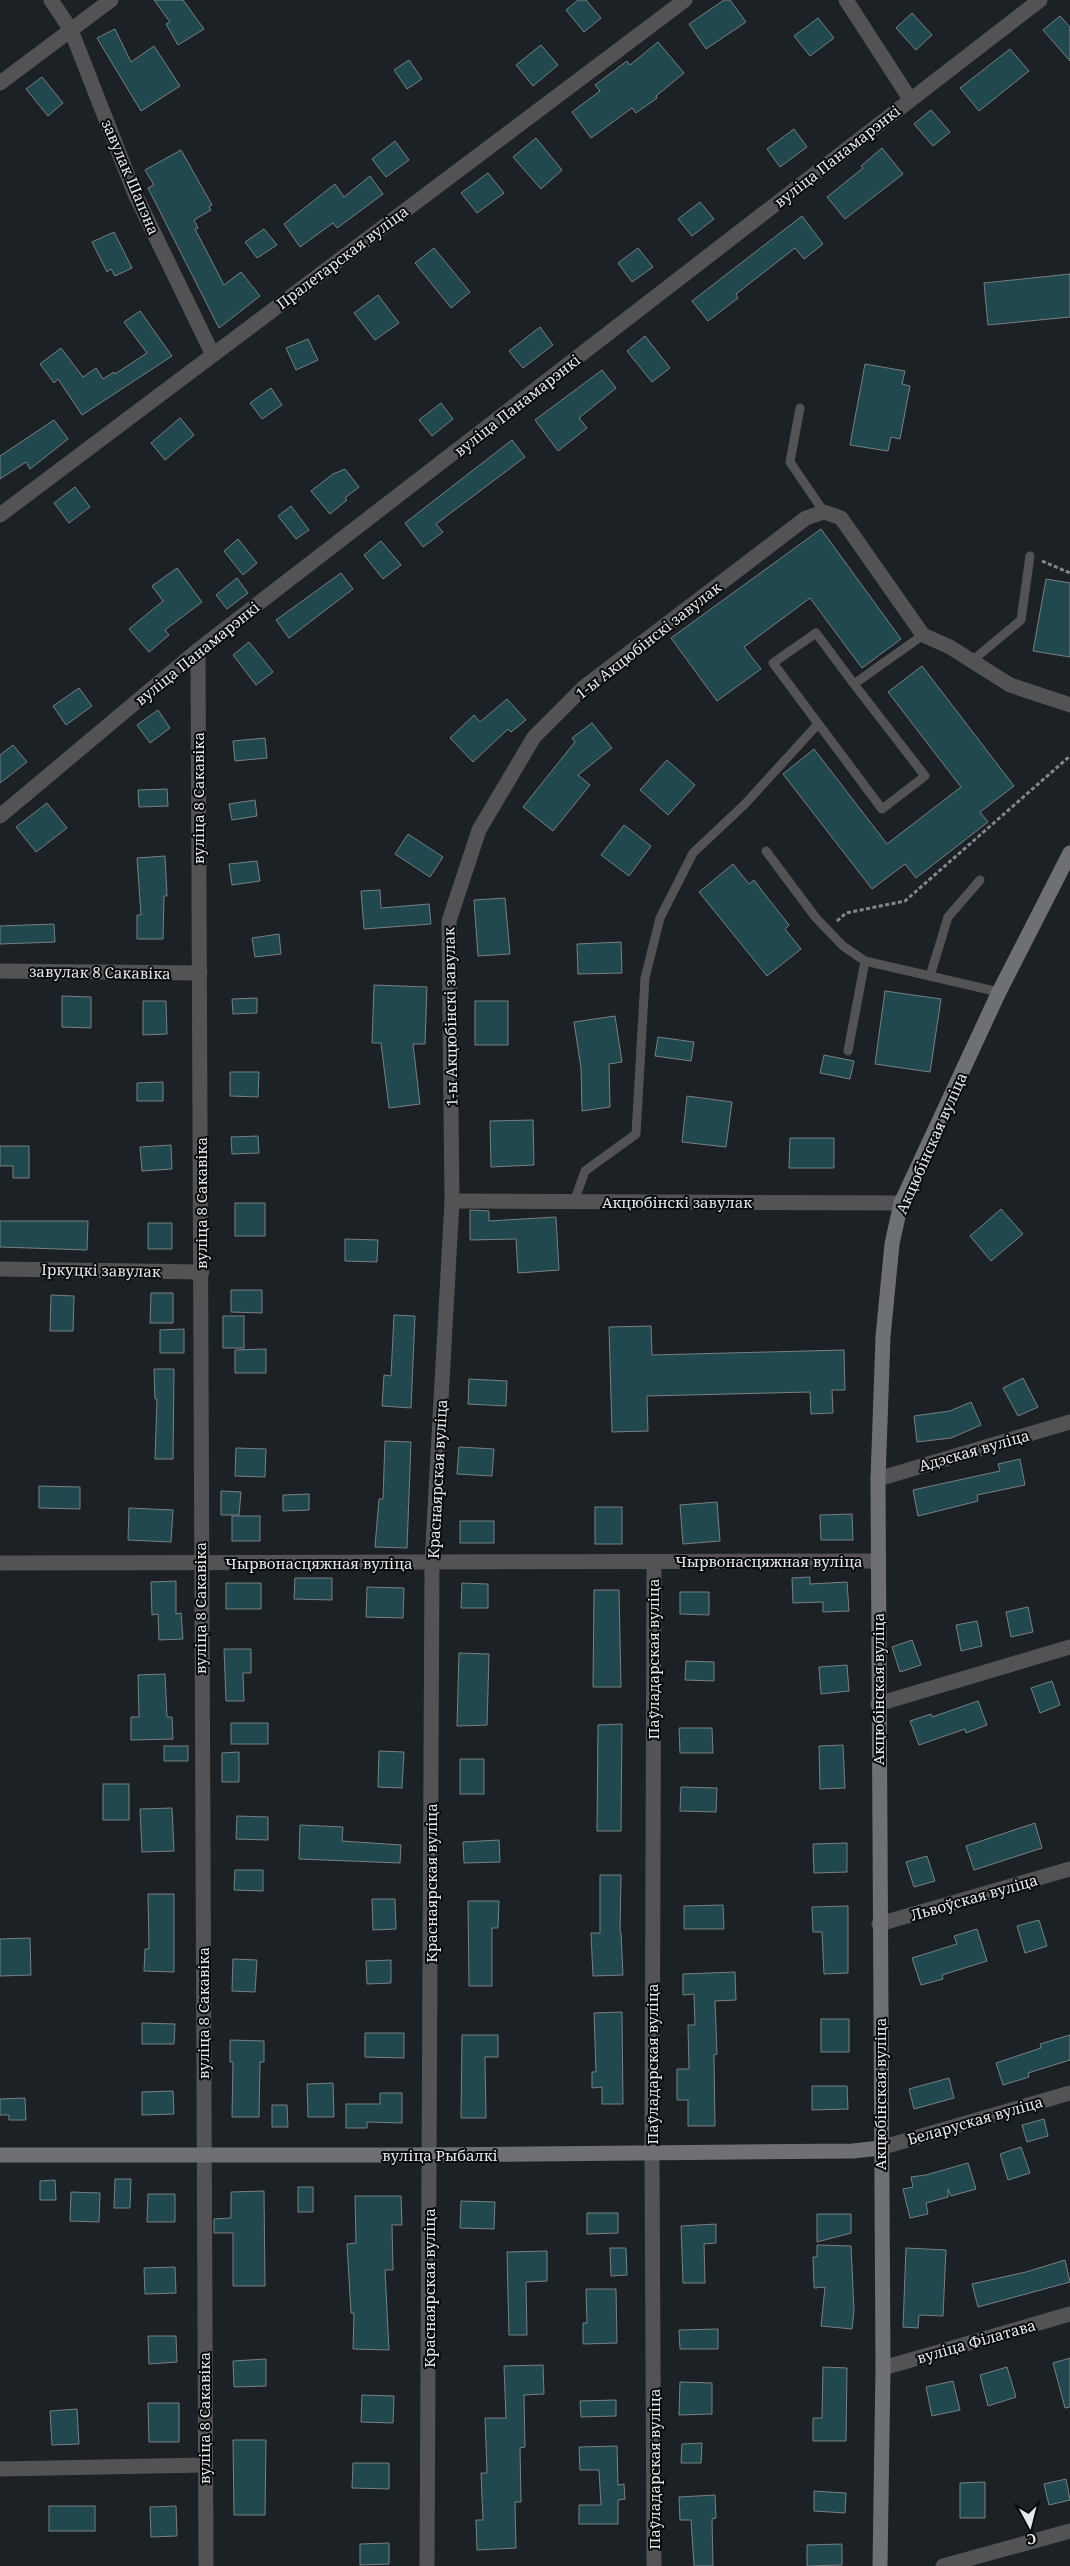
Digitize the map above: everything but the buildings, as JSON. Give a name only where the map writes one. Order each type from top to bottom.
[{"type":"street","name":"завулак Шапэна","points":[[51,0],[71,30],[135,194],[212,353]]},
{"type":"street","points":[[0,84],[111,0]]},
{"type":"street","name":"Пралетарская вуліца","points":[[0,515],[212,353],[685,0]]},
{"type":"street","points":[[846,0],[910,99]]},
{"type":"street","name":"вуліца Панамарэнкі","points":[[0,816],[198,650],[1040,0]]},
{"type":"street","points":[[824,512],[841,518],[923,636],[950,647],[1010,685],[1070,705]]},
{"type":"street","name":"1-ы Акцюбінскі завулак","points":[[452,1201],[449,921],[479,830],[534,737],[583,688],[806,518],[824,512]]},
{"type":"street","name":"вуліца 8 Сакавіка","points":[[198,650],[202,1272],[200,1563],[206,2566]]},
{"type":"street","name":"Акцюбінская вуліца","points":[[880,2566],[882,2368],[878,1479],[883,1337],[892,1244],[901,1203],[999,992],[1070,853]]},
{"type":"street","name":"завулак 8 Сакавіка","points":[[0,971],[200,974]]},
{"type":"street","name":"Акцюбінскі завулак","points":[[452,1201],[901,1203]]},
{"type":"street","name":"Краснаярская вуліца","points":[[427,2566],[432,1563],[452,1201]]},
{"type":"street","name":"Іркуцкі завулак","points":[[0,1269],[202,1272]]},
{"type":"street","name":"Адэская вуліца","points":[[878,1479],[1070,1422]]},
{"type":"street","name":"Чырвонасцяжная вуліца","points":[[0,1563],[878,1560]]},
{"type":"street","name":"Паўладарская вуліца","points":[[654,1562],[652,2153],[654,2566]]},
{"type":"street","points":[[878,1704],[1070,1646]]},
{"type":"street","name":"Львоўская вуліца","points":[[879,1924],[1070,1869]]},
{"type":"street","name":"Беларуская вуліца","points":[[880,2148],[1070,2093]]},
{"type":"street","name":"вуліца Рыбалкі","points":[[0,2155],[429,2155],[853,2151],[880,2148]]},
{"type":"street","name":"вуліца Філатава","points":[[882,2368],[1070,2314]]},
{"type":"street","points":[[0,2468],[204,2464]]},
{"type":"street","points":[[943,2566],[1070,2531]]},
{"type":"lane","points":[[800,408],[790,462],[824,512]]},
{"type":"lane","points":[[973,660],[1021,620],[1030,556]]},
{"type":"lane","points":[[816,633],[854,684],[925,776],[882,810],[773,663],[816,633]]},
{"type":"lane","points":[[854,684],[923,636]]},
{"type":"lane","points":[[574,1202],[585,1171],[636,1134],[645,978],[660,918],[693,853],[745,804],[818,724]]},
{"type":"lane","points":[[766,851],[827,930],[843,946],[865,961],[999,992]]},
{"type":"lane","points":[[930,976],[948,917],[980,880]]},
{"type":"lane","points":[[848,1051],[865,961]]},
{"type":"path","points":[[1030,556],[1070,573]]},
{"type":"path","points":[[827,930],[846,913],[905,901],[1070,756]]}]
